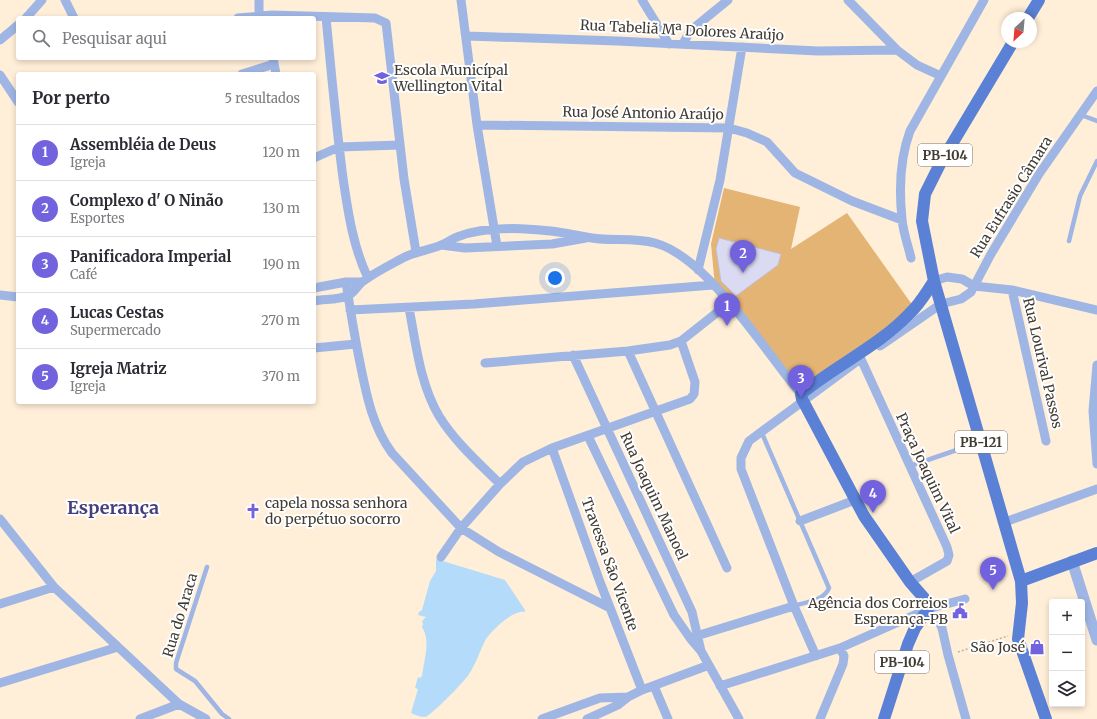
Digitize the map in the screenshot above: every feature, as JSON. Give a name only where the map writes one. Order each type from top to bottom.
[{"type":"main road","points":[[1032,12],[1039,0]]},
{"type":"main road","name":"PB-104","points":[[934,281],[922,228],[925,194],[949,148],[1009,48]]},
{"type":"main road","points":[[928,608],[924,598],[910,582],[875,533],[855,500],[802,397],[912,312],[934,281]]},
{"type":"main road","name":"PB-121","points":[[934,281],[1021,581],[1022,603],[1017,634],[1046,719]]},
{"type":"main road","points":[[1021,581],[1097,553]]},
{"type":"main road","name":"PB-104","points":[[884,719],[914,628],[928,608]]},
{"type":"street","points":[[28,16],[42,0]]},
{"type":"street","points":[[65,0],[73,16]]},
{"type":"street","points":[[259,0],[259,16]]},
{"type":"street","points":[[461,0],[467,36],[477,125],[497,246]]},
{"type":"street","points":[[642,0],[669,44]]},
{"type":"street","points":[[683,44],[690,31],[728,0]]},
{"type":"street","points":[[848,0],[897,50],[917,65],[941,76]]},
{"type":"street","points":[[911,258],[902,220],[902,158],[905,145],[910,131],[984,0]]},
{"type":"street","points":[[316,17],[375,18],[384,21],[388,27],[400,145],[416,252]]},
{"type":"street","points":[[326,17],[339,148],[349,218],[356,251],[365,280]]},
{"type":"street","points":[[0,40],[16,27]]},
{"type":"street","name":"Rua Tabeliã Mª Dolores Araújo","points":[[467,36],[683,44],[818,51],[897,50]]},
{"type":"street","points":[[698,270],[720,180],[730,128],[742,47]]},
{"type":"street","points":[[247,72],[274,61],[276,72]]},
{"type":"street","points":[[0,75],[16,99]]},
{"type":"street","name":"Rua Eufrasio Câmara","points":[[941,304],[961,299],[971,292],[1039,174],[1097,91]]},
{"type":"street","name":"Rua José Antonio Araújo","points":[[477,125],[730,128],[748,133],[767,142],[795,173],[852,201],[902,220]]},
{"type":"street","points":[[316,157],[339,148],[400,145]]},
{"type":"street","points":[[316,301],[348,296],[365,280],[400,259],[416,252],[441,245],[460,236],[495,230],[551,231],[571,233],[587,238],[655,243],[673,251],[698,270],[713,285],[729,303],[802,397]]},
{"type":"street","points":[[441,245],[465,248],[552,244],[587,238]]},
{"type":"street","points":[[934,281],[947,277],[962,279],[974,286],[1012,290],[1097,310]]},
{"type":"street","points":[[316,288],[365,280]]},
{"type":"street","points":[[346,282],[356,344],[373,417],[383,441],[461,528],[499,552],[610,608]]},
{"type":"street","points":[[350,310],[409,308],[713,285]]},
{"type":"street","name":"Rua Lourival Passos","points":[[1012,290],[1046,442]]},
{"type":"street","points":[[0,295],[16,297]]},
{"type":"street","points":[[485,363],[657,348],[681,341],[729,303]]},
{"type":"street","points":[[816,656],[794,606],[741,469],[741,458],[745,446],[802,397],[861,359],[941,304]]},
{"type":"street","points":[[409,308],[419,360],[429,395],[439,416],[471,455],[500,484]]},
{"type":"street","points":[[441,557],[461,528],[500,484],[523,462],[552,448],[690,399],[694,394],[695,382],[681,341]]},
{"type":"street","points":[[316,348],[356,344]]},
{"type":"street","points":[[628,351],[727,568]]},
{"type":"street","name":"Rua Joaquim Manoel","points":[[573,355],[692,612],[694,637]]},
{"type":"street","name":"Praça Joaquim Vital","points":[[861,359],[947,547],[949,555],[947,561],[910,582]]},
{"type":"street","points":[[1097,365],[1093,411],[1096,433],[1097,464]]},
{"type":"street","name":"Rua Joaquim Manoel","points":[[588,436],[674,615],[694,637],[739,719]]},
{"type":"street","name":"Travessa São Vicente","points":[[552,448],[610,608],[642,690]]},
{"type":"street","points":[[1005,522],[1097,489]]},
{"type":"street","points":[[800,521],[855,500]]},
{"type":"street","points":[[0,519],[4,532],[54,587],[179,704],[206,719]]},
{"type":"street","points":[[1072,561],[1096,635]]},
{"type":"street","points":[[0,604],[54,587]]},
{"type":"street","points":[[720,686],[840,648],[928,608],[965,599]]},
{"type":"street","points":[[694,637],[794,606]]},
{"type":"street","points":[[928,608],[937,618],[942,628],[966,719]]},
{"type":"street","points":[[0,683],[118,647]]},
{"type":"street","points":[[820,719],[843,664],[844,656],[840,648]]},
{"type":"street","points":[[587,719],[618,705],[628,697],[642,690],[709,665]]},
{"type":"street","points":[[654,686],[668,719]]},
{"type":"street","points":[[542,719],[600,698],[628,697]]},
{"type":"street","points":[[140,719],[179,704]]},
{"type":"lane","points":[[1081,115],[1097,121]]},
{"type":"lane","points":[[1069,241],[1080,196],[1097,161]]},
{"type":"lane","points":[[761,431],[829,588],[826,594],[821,597],[794,606]]},
{"type":"lane","points":[[910,466],[981,442]]},
{"type":"lane","name":"Rua do Araca","points":[[207,567],[176,663],[176,669],[195,681],[222,714],[229,719]]},
{"type":"path","points":[[948,655],[1017,634]]},
{"type":"shaded area","points":[[724,188],[800,207],[791,249],[847,213],[913,306],[902,319],[851,352],[803,387],[789,379],[715,286],[711,244]]},
{"type":"water","points":[[436,559],[505,580],[525,612],[520,612],[509,617],[493,631],[486,639],[474,666],[466,678],[441,705],[423,717],[411,713],[418,689],[415,688],[418,677],[420,678],[422,676],[426,651],[426,638],[422,627],[422,621],[426,617],[418,615],[422,610],[430,581],[436,571]]},
{"type":"building","points":[[719,238],[781,254],[778,265],[736,296],[721,281],[716,249]]},
{"type":"place","name":"Escola Municípal Wellington Vital","points":[[382,78]]},
{"type":"place","name":"Complexo d' O Ninão","points":[[743,273]]},
{"type":"place","name":"Assembléia de Deus","points":[[727,326]]},
{"type":"place","name":"Panificadora Imperial","points":[[801,398]]},
{"type":"place","name":"capela nossa senhora do perpétuo socorro","points":[[253,511]]},
{"type":"place","name":"Lucas Cestas","points":[[873,513]]},
{"type":"place","name":"Igreja Matriz","points":[[993,590]]},
{"type":"place","name":"Agência dos Correios Esperança-PB","points":[[960,611]]},
{"type":"place","name":"São José","points":[[1037,647]]},
{"type":"district","name":"Esperança","points":[[113,507]]}]
